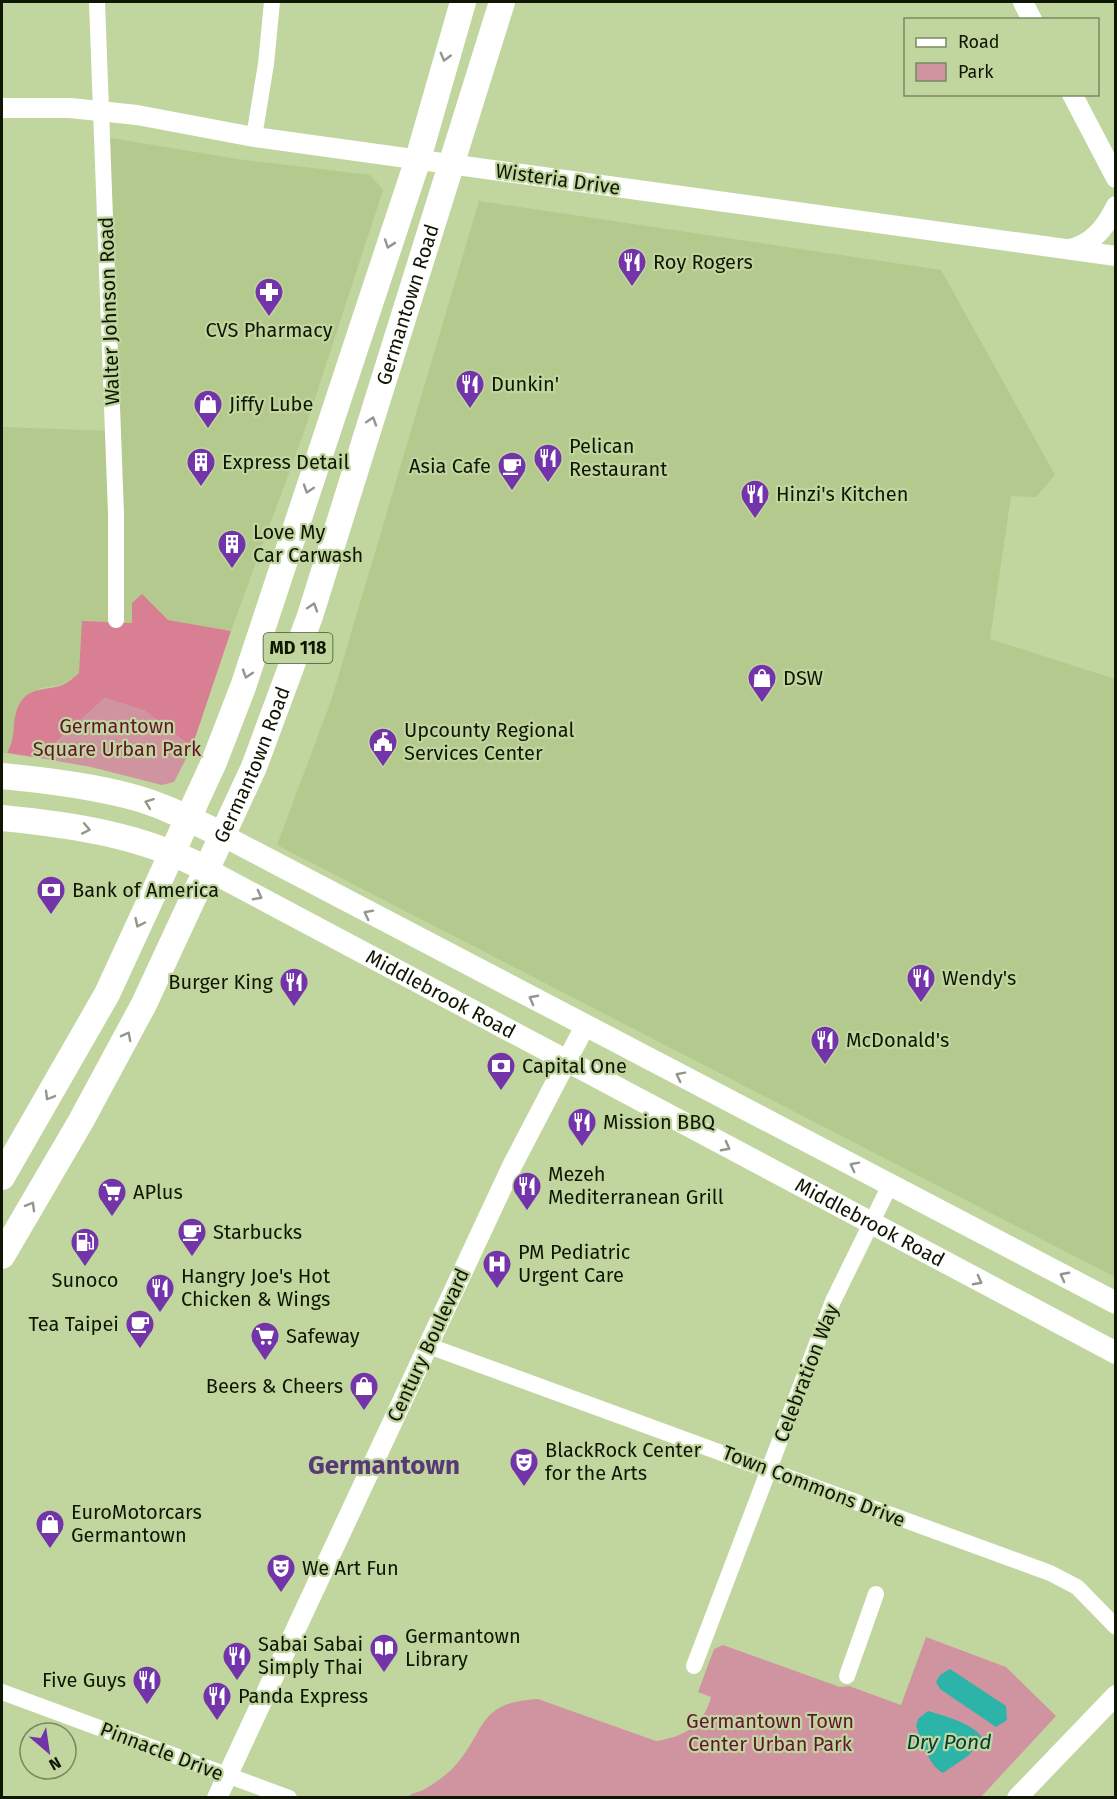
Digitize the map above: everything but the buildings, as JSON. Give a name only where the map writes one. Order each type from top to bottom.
[{"type":"main road","name":"Germantown Road","points":[[2,1177],[107,994],[214,762],[243,687],[418,159],[462,2]]},
{"type":"main road","name":"Germantown Road","points":[[2,1256],[81,1121],[144,1004],[254,767],[310,616],[502,2]]},
{"type":"main road","name":"Middlebrook Road","points":[[6,778],[63,782],[130,796],[188,818],[1116,1303]]},
{"type":"main road","name":"Middlebrook Road","points":[[2,818],[57,823],[117,835],[172,851],[566,1063],[1116,1353]]},
{"type":"street","name":"Walter Johnson Road","points":[[98,2],[115,506],[116,621]]},
{"type":"street","points":[[254,137],[266,64],[272,2]]},
{"type":"street","points":[[1023,2],[1031,18]]},
{"type":"street","points":[[1073,96],[1116,178]]},
{"type":"street","name":"Wisteria Drive","points":[[2,108],[70,108],[137,115],[254,137],[1116,256]]},
{"type":"street","points":[[1065,249],[1075,248],[1102,231],[1116,206]]},
{"type":"street","name":"Century Boulevard","points":[[217,1797],[512,1166],[585,1026]]},
{"type":"street","name":"Celebration Way","points":[[694,1666],[833,1301],[890,1185]]},
{"type":"street","name":"Town Commons Drive","points":[[429,1346],[1050,1573],[1077,1587],[1116,1627]]},
{"type":"street","points":[[847,1676],[876,1594]]},
{"type":"street","name":"Pinnacle Drive","points":[[2,1692],[289,1797]]},
{"type":"street","points":[[1017,1797],[1116,1695]]},
{"type":"shaded area","points":[[104,137],[237,159],[370,175],[383,190],[305,429],[231,631],[168,620],[150,604],[132,623],[116,621],[79,673],[62,685],[41,688],[17,708],[14,740],[7,753],[2,753],[2,427],[112,431]]},
{"type":"shaded area","points":[[479,201],[941,270],[1055,475],[1036,497],[1011,496],[990,639],[1115,679],[1115,1277],[277,845],[331,701]]},
{"type":"shaded area","points":[[142,594],[168,620],[231,631],[192,747],[145,711],[105,698],[39,758],[7,753],[12,740],[16,713],[22,700],[32,692],[63,685],[79,673],[82,621],[132,623],[132,603]]},
{"type":"green space","name":"Germantown Square Urban Park","points":[[105,698],[145,711],[192,747],[174,782],[162,785],[91,767],[40,758]]},
{"type":"green space","name":"Germantown Town Center Urban Park","points":[[926,1637],[1006,1667],[1056,1716],[981,1797],[407,1798],[431,1785],[453,1768],[492,1713],[518,1701],[538,1699],[656,1741],[666,1739],[691,1728],[708,1707],[711,1697],[698,1692],[714,1649],[723,1645],[840,1687],[849,1686],[901,1705]]},
{"type":"water","name":"Dry Pond","points":[[950,1669],[1006,1706],[1007,1720],[996,1727],[940,1689],[936,1682],[940,1675]]},
{"type":"water","name":"Dry Pond","points":[[928,1711],[965,1724],[983,1738],[968,1756],[943,1773],[929,1759],[916,1726],[918,1719]]},
{"type":"place","name":"Roy Rogers","points":[[632,288]]},
{"type":"place","name":"CVS Pharmacy","points":[[269,318]]},
{"type":"place","name":"Dunkin'","points":[[470,410]]},
{"type":"place","name":"Jiffy Lube","points":[[208,430]]},
{"type":"place","name":"Pelican Restaurant","points":[[548,484]]},
{"type":"place","name":"Express Detail","points":[[201,488]]},
{"type":"place","name":"Asia Cafe","points":[[512,492]]},
{"type":"place","name":"Hinzi's Kitchen","points":[[755,520]]},
{"type":"place","name":"Love My Car Carwash","points":[[232,570]]},
{"type":"place","name":"DSW","points":[[762,704]]},
{"type":"place","name":"Upcounty Regional Services Center","points":[[383,768]]},
{"type":"place","name":"Bank of America","points":[[51,916]]},
{"type":"place","name":"Wendy's","points":[[921,1004]]},
{"type":"place","name":"Burger King","points":[[294,1008]]},
{"type":"place","name":"McDonald's","points":[[825,1066]]},
{"type":"place","name":"Capital One","points":[[501,1092]]},
{"type":"place","name":"Mission BBQ","points":[[582,1148]]},
{"type":"place","name":"Mezeh Mediterranean Grill","points":[[527,1212]]},
{"type":"place","name":"APlus","points":[[112,1218]]},
{"type":"place","name":"Starbucks","points":[[192,1258]]},
{"type":"place","name":"Sunoco","points":[[85,1268]]},
{"type":"place","name":"PM Pediatric Urgent Care","points":[[497,1290]]},
{"type":"place","name":"Hangry Joe's Hot Chicken & Wings","points":[[160,1314]]},
{"type":"place","name":"Tea Taipei","points":[[140,1350]]},
{"type":"place","name":"Safeway","points":[[265,1362]]},
{"type":"place","name":"Beers & Cheers","points":[[364,1412]]},
{"type":"place","name":"BlackRock Center for the Arts","points":[[524,1488]]},
{"type":"place","name":"EuroMotorcars Germantown","points":[[50,1550]]},
{"type":"place","name":"We Art Fun","points":[[281,1594]]},
{"type":"place","name":"Germantown Library","points":[[384,1674]]},
{"type":"place","name":"Sabai Sabai Simply Thai","points":[[237,1682]]},
{"type":"place","name":"Five Guys","points":[[147,1706]]},
{"type":"place","name":"Panda Express","points":[[217,1722]]},
{"type":"district","name":"Germantown","points":[[384,1465]]}]
